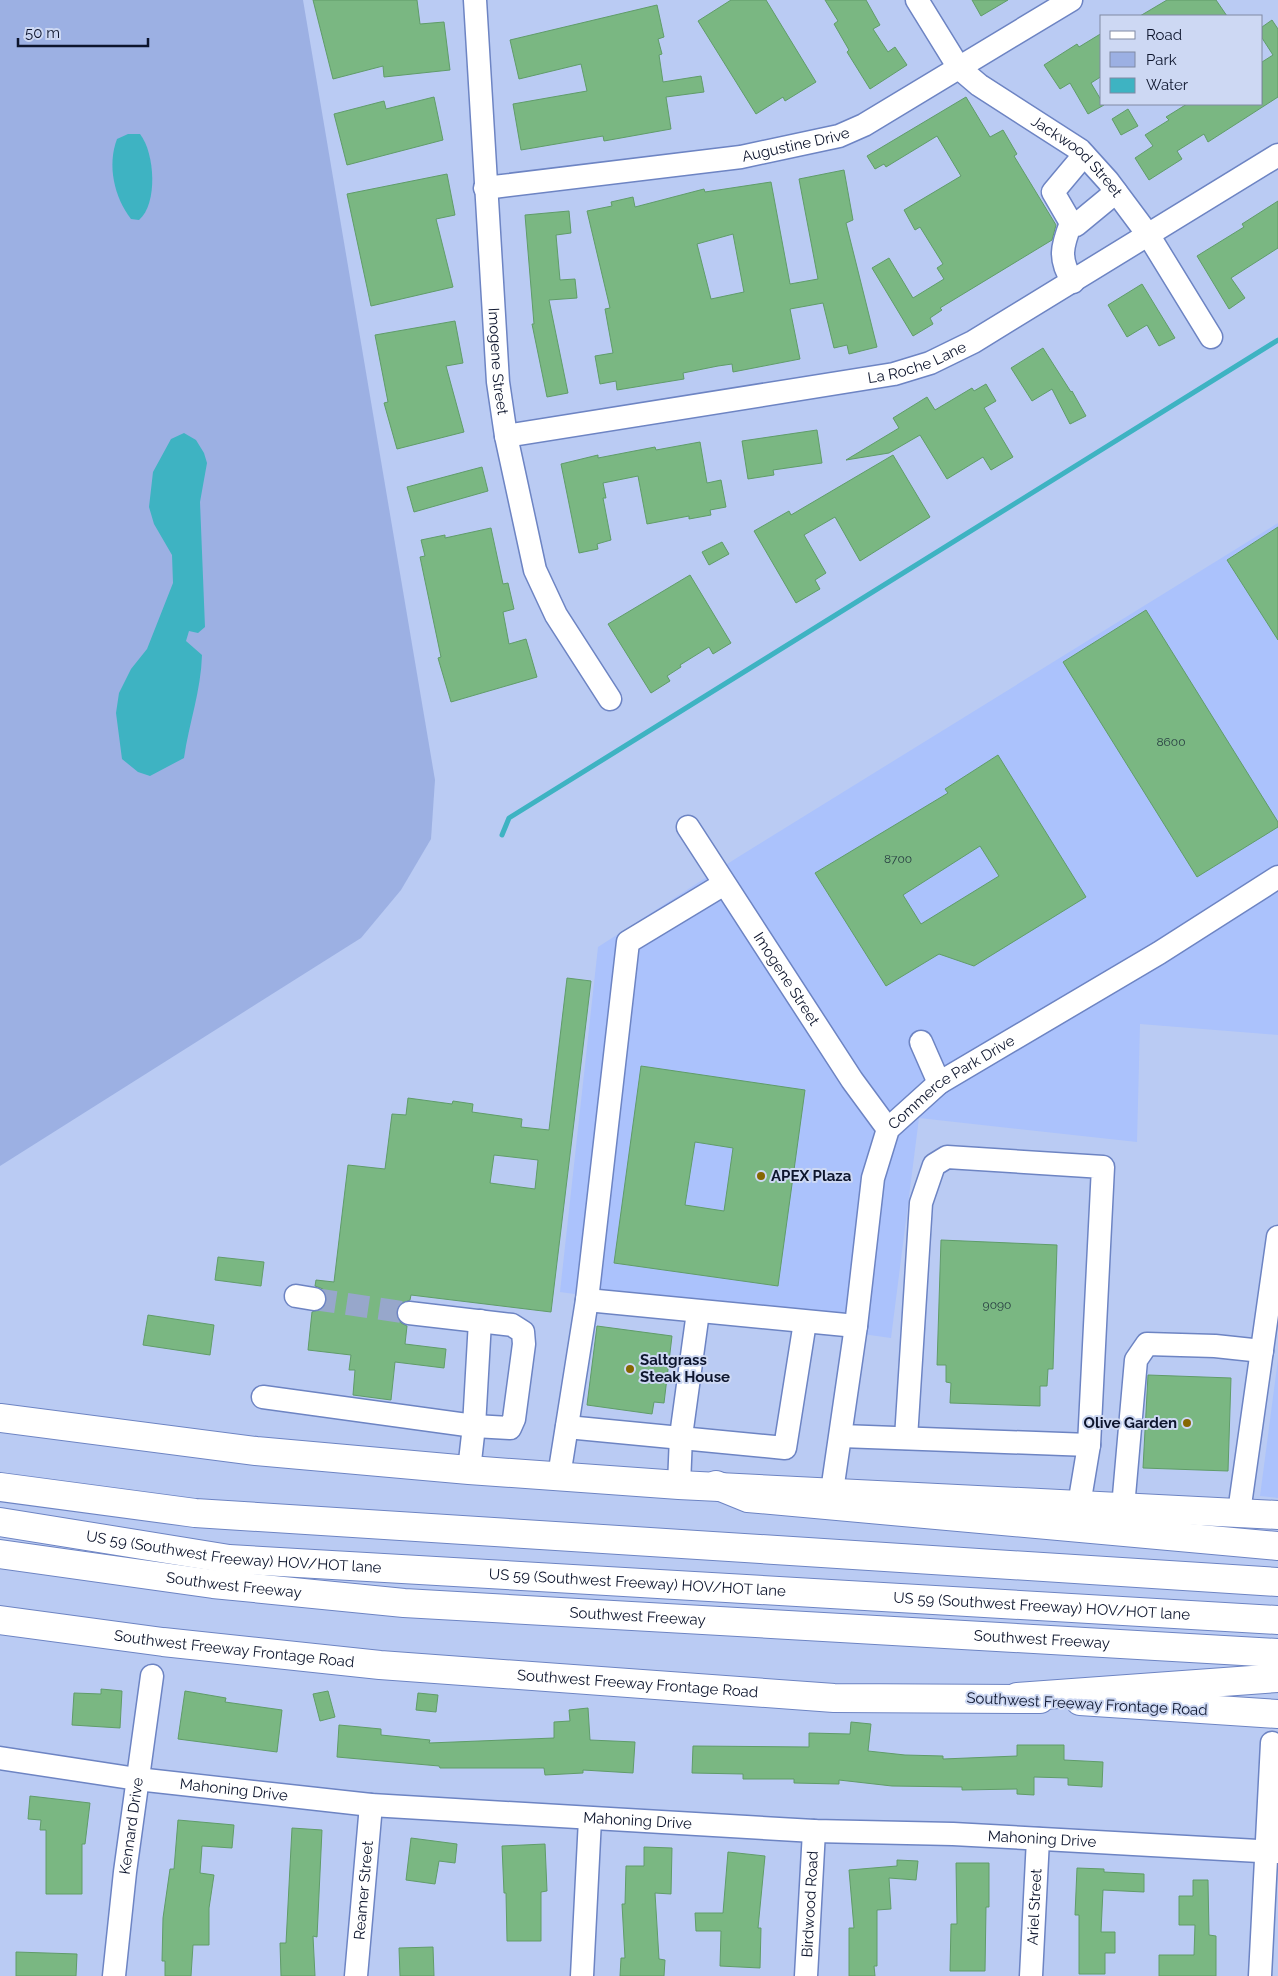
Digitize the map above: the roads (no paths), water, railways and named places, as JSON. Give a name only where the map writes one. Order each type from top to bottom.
[{"type":"main road","points":[[0,1418],[256,1451],[469,1470],[678,1485],[716,1485],[1278,1515]]},
{"type":"main road","points":[[716,1485],[748,1498],[1278,1546]]},
{"type":"main road","points":[[0,1487],[196,1513],[1278,1582]]},
{"type":"main road","name":"US 59 (Southwest Freeway) HOV/HOT lane","points":[[0,1522],[229,1558],[1278,1620]]},
{"type":"main road","name":"Southwest Freeway","points":[[0,1554],[214,1584],[404,1603],[1278,1653]]},
{"type":"main road","name":"Southwest Freeway Frontage Road","points":[[0,1620],[163,1642],[380,1665],[834,1698],[1017,1697],[1278,1714]]},
{"type":"main road","points":[[1017,1697],[1278,1678]]},
{"type":"street","name":"Imogene Street","points":[[475,0],[498,382],[506,436],[536,570],[556,615],[610,700]]},
{"type":"street","name":"Jackwood Street","points":[[917,0],[959,68],[979,85],[1084,155],[1116,192],[1149,236],[1211,337]]},
{"type":"street","name":"Augustine Drive","points":[[485,188],[741,157],[839,136],[864,125],[1070,0]]},
{"type":"street","points":[[1084,155],[1054,188],[1053,192],[1071,223],[1076,225],[1116,192]]},
{"type":"street","name":"La Roche Lane","points":[[506,436],[894,374],[930,363],[973,342],[1149,236],[1278,155]]},
{"type":"street","points":[[1071,223],[1061,247],[1067,273],[1073,282]]},
{"type":"street","name":"Imogene Street","points":[[688,826],[852,1080],[888,1129]]},
{"type":"street","name":"Commerce Park Drive","points":[[832,1491],[856,1326],[873,1178],[888,1129],[939,1083],[1159,952],[1278,877]]},
{"type":"street","points":[[559,1476],[587,1300],[628,942],[724,884]]},
{"type":"street","points":[[921,1042],[939,1083]]},
{"type":"street","points":[[906,1438],[921,1203],[934,1166],[947,1157],[1102,1167],[1089,1445],[1080,1505]]},
{"type":"street","points":[[1238,1512],[1278,1237]]},
{"type":"street","points":[[587,1300],[856,1326]]},
{"type":"street","points":[[263,1397],[481,1427],[510,1428],[514,1419],[524,1344],[523,1332],[512,1324],[409,1312]]},
{"type":"street","points":[[678,1485],[681,1436],[698,1312]]},
{"type":"street","points":[[469,1470],[481,1427],[480,1321]]},
{"type":"street","points":[[567,1427],[681,1436],[785,1448],[805,1322]]},
{"type":"street","points":[[1123,1507],[1136,1360],[1147,1344],[1215,1346],[1262,1351]]},
{"type":"street","points":[[841,1436],[1089,1445]]},
{"type":"street","name":"Kennard Drive","points":[[114,1976],[137,1779],[152,1676]]},
{"type":"street","points":[[1260,1976],[1272,1852],[1272,1743]]},
{"type":"street","name":"Mahoning Drive","points":[[0,1758],[137,1779],[371,1805],[814,1832],[1038,1839],[1272,1852]]},
{"type":"street","name":"Reamer Street","points":[[356,1976],[371,1805]]},
{"type":"street","points":[[582,1976],[590,1819]]},
{"type":"street","name":"Birdwood Road","points":[[806,1976],[814,1832]]},
{"type":"street","name":"Ariel Street","points":[[1031,1976],[1038,1839]]},
{"type":"water","points":[[128,134],[140,134],[149,153],[151,165],[152,191],[145,212],[139,220],[131,219],[125,210],[116,191],[114,180],[113,159],[117,139]]},
{"type":"water","points":[[184,433],[196,440],[204,453],[207,463],[200,502],[205,627],[198,633],[189,631],[186,641],[202,655],[201,668],[184,758],[150,776],[138,772],[122,759],[116,713],[119,693],[131,669],[147,649],[173,583],[172,555],[154,524],[149,507],[153,472],[171,439]]},
{"type":"waterway","points":[[502,835],[509,818],[1278,340]]},
{"type":"tunnel","points":[[314,1299],[409,1313]]},
{"type":"place","name":"APEX Plaza","points":[[761,1176]]},
{"type":"place","name":"Saltgrass Steak House","points":[[630,1369]]},
{"type":"place","name":"Olive Garden","points":[[1187,1423]]}]
